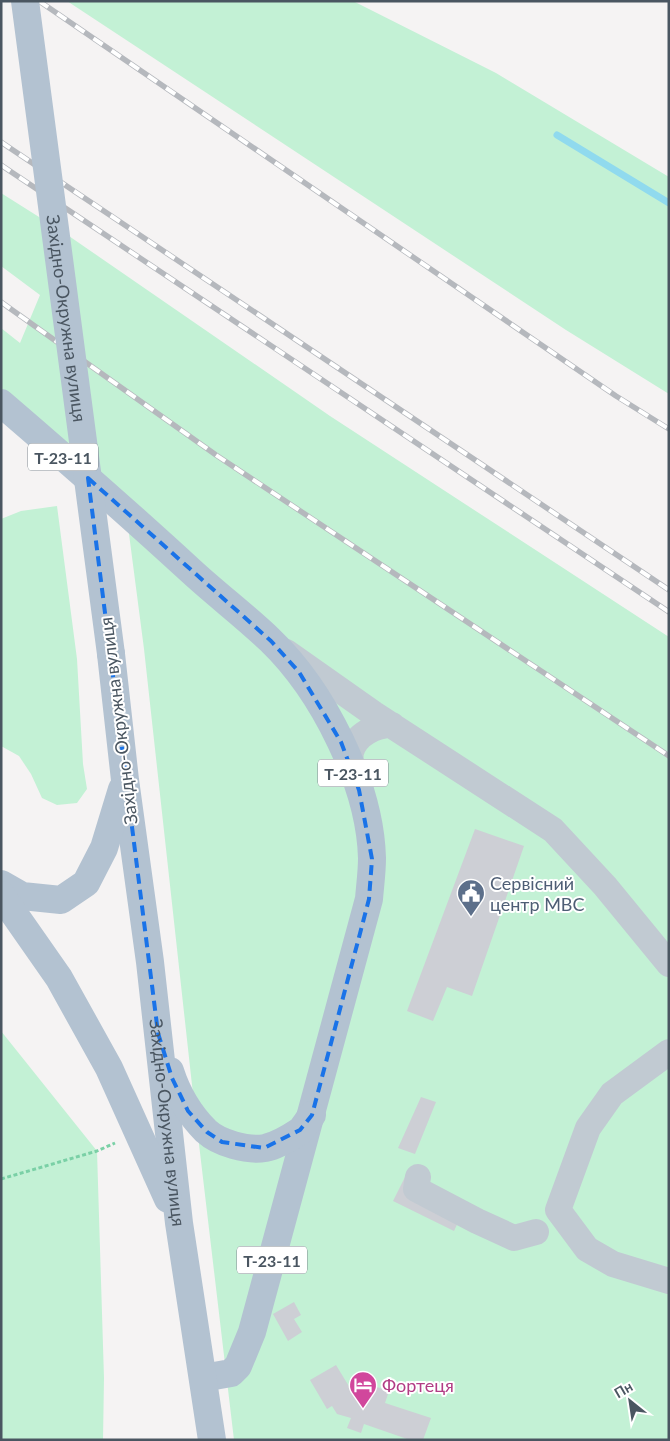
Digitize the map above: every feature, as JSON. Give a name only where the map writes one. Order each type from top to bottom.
[{"type":"main road","name":"Західно-Окружна вулиця","points":[[24,1],[111,654],[125,780],[150,962],[179,1223],[212,1440]]},
{"type":"main road","name":"Т-23-11","points":[[1,404],[126,511],[206,585],[271,641],[299,672],[318,699],[341,742],[359,790],[368,824],[372,858],[369,899],[252,1332],[238,1366],[231,1373],[202,1378]]},
{"type":"main road","points":[[1,884],[22,896],[61,900],[86,883],[104,848],[125,780]]},
{"type":"main road","points":[[1,895],[59,978],[110,1068],[179,1223]]},
{"type":"main road","points":[[158,1033],[172,1078],[188,1110],[207,1132],[222,1142],[264,1148],[282,1141],[300,1130],[312,1115]]},
{"type":"lane","points":[[271,641],[392,725],[553,830],[605,886],[669,964]]},
{"type":"lane","points":[[351,768],[352,751],[358,739],[376,727],[392,725]]},
{"type":"lane","points":[[669,1052],[612,1094],[592,1121],[558,1210],[587,1249],[613,1264],[669,1281]]},
{"type":"lane","points":[[418,1177],[416,1189],[514,1238],[536,1232]]},
{"type":"path","points":[[1,1179],[97,1151],[139,1132]]},
{"type":"highlighted area","points":[[88,478],[271,641],[299,672],[341,742],[359,790],[372,859],[369,899],[312,1115],[300,1130],[264,1148],[222,1142],[207,1132],[188,1111],[172,1078],[158,1033]]},
{"type":"green space","points":[[67,1],[353,1],[496,73],[669,177],[669,394],[566,330]]},
{"type":"green space","points":[[1,193],[66,234],[330,416],[669,637],[669,1440],[234,1440],[192,1085],[144,649],[126,511],[1,403],[1,328],[20,343],[40,295],[1,266]]},
{"type":"green space","points":[[57,506],[77,659],[83,764],[87,789],[77,803],[57,805],[42,798],[31,774],[19,756],[1,746],[1,519],[21,511]]},
{"type":"green space","points":[[1,1031],[97,1151],[104,1378],[103,1440],[1,1440]]},
{"type":"building","name":"Сервісний центр МВС","points":[[475,829],[524,846],[472,996],[447,987],[433,1021],[407,1011]]},
{"type":"building","points":[[421,1097],[436,1102],[415,1154],[398,1148]]},
{"type":"building","points":[[405,1177],[467,1203],[454,1231],[393,1201]]},
{"type":"building","points":[[294,1302],[301,1315],[294,1319],[302,1332],[288,1341],[273,1314]]},
{"type":"building","points":[[336,1365],[350,1388],[353,1379],[389,1391],[385,1403],[431,1418],[423,1440],[410,1440],[364,1424],[361,1433],[347,1428],[351,1418],[337,1414],[332,1406],[327,1409],[310,1380]]},
{"type":"waterway","points":[[557,135],[669,203]]},
{"type":"railway","points":[[39,1],[616,396],[669,429]]},
{"type":"railway","points":[[1,142],[669,590]]},
{"type":"railway","points":[[1,165],[669,612]]},
{"type":"railway","points":[[1,302],[216,455],[669,756]]},
{"type":"place","name":"Сервісний центр МВС","points":[[471,917]]},
{"type":"place","name":"Фортеця","points":[[363,1409]]}]
